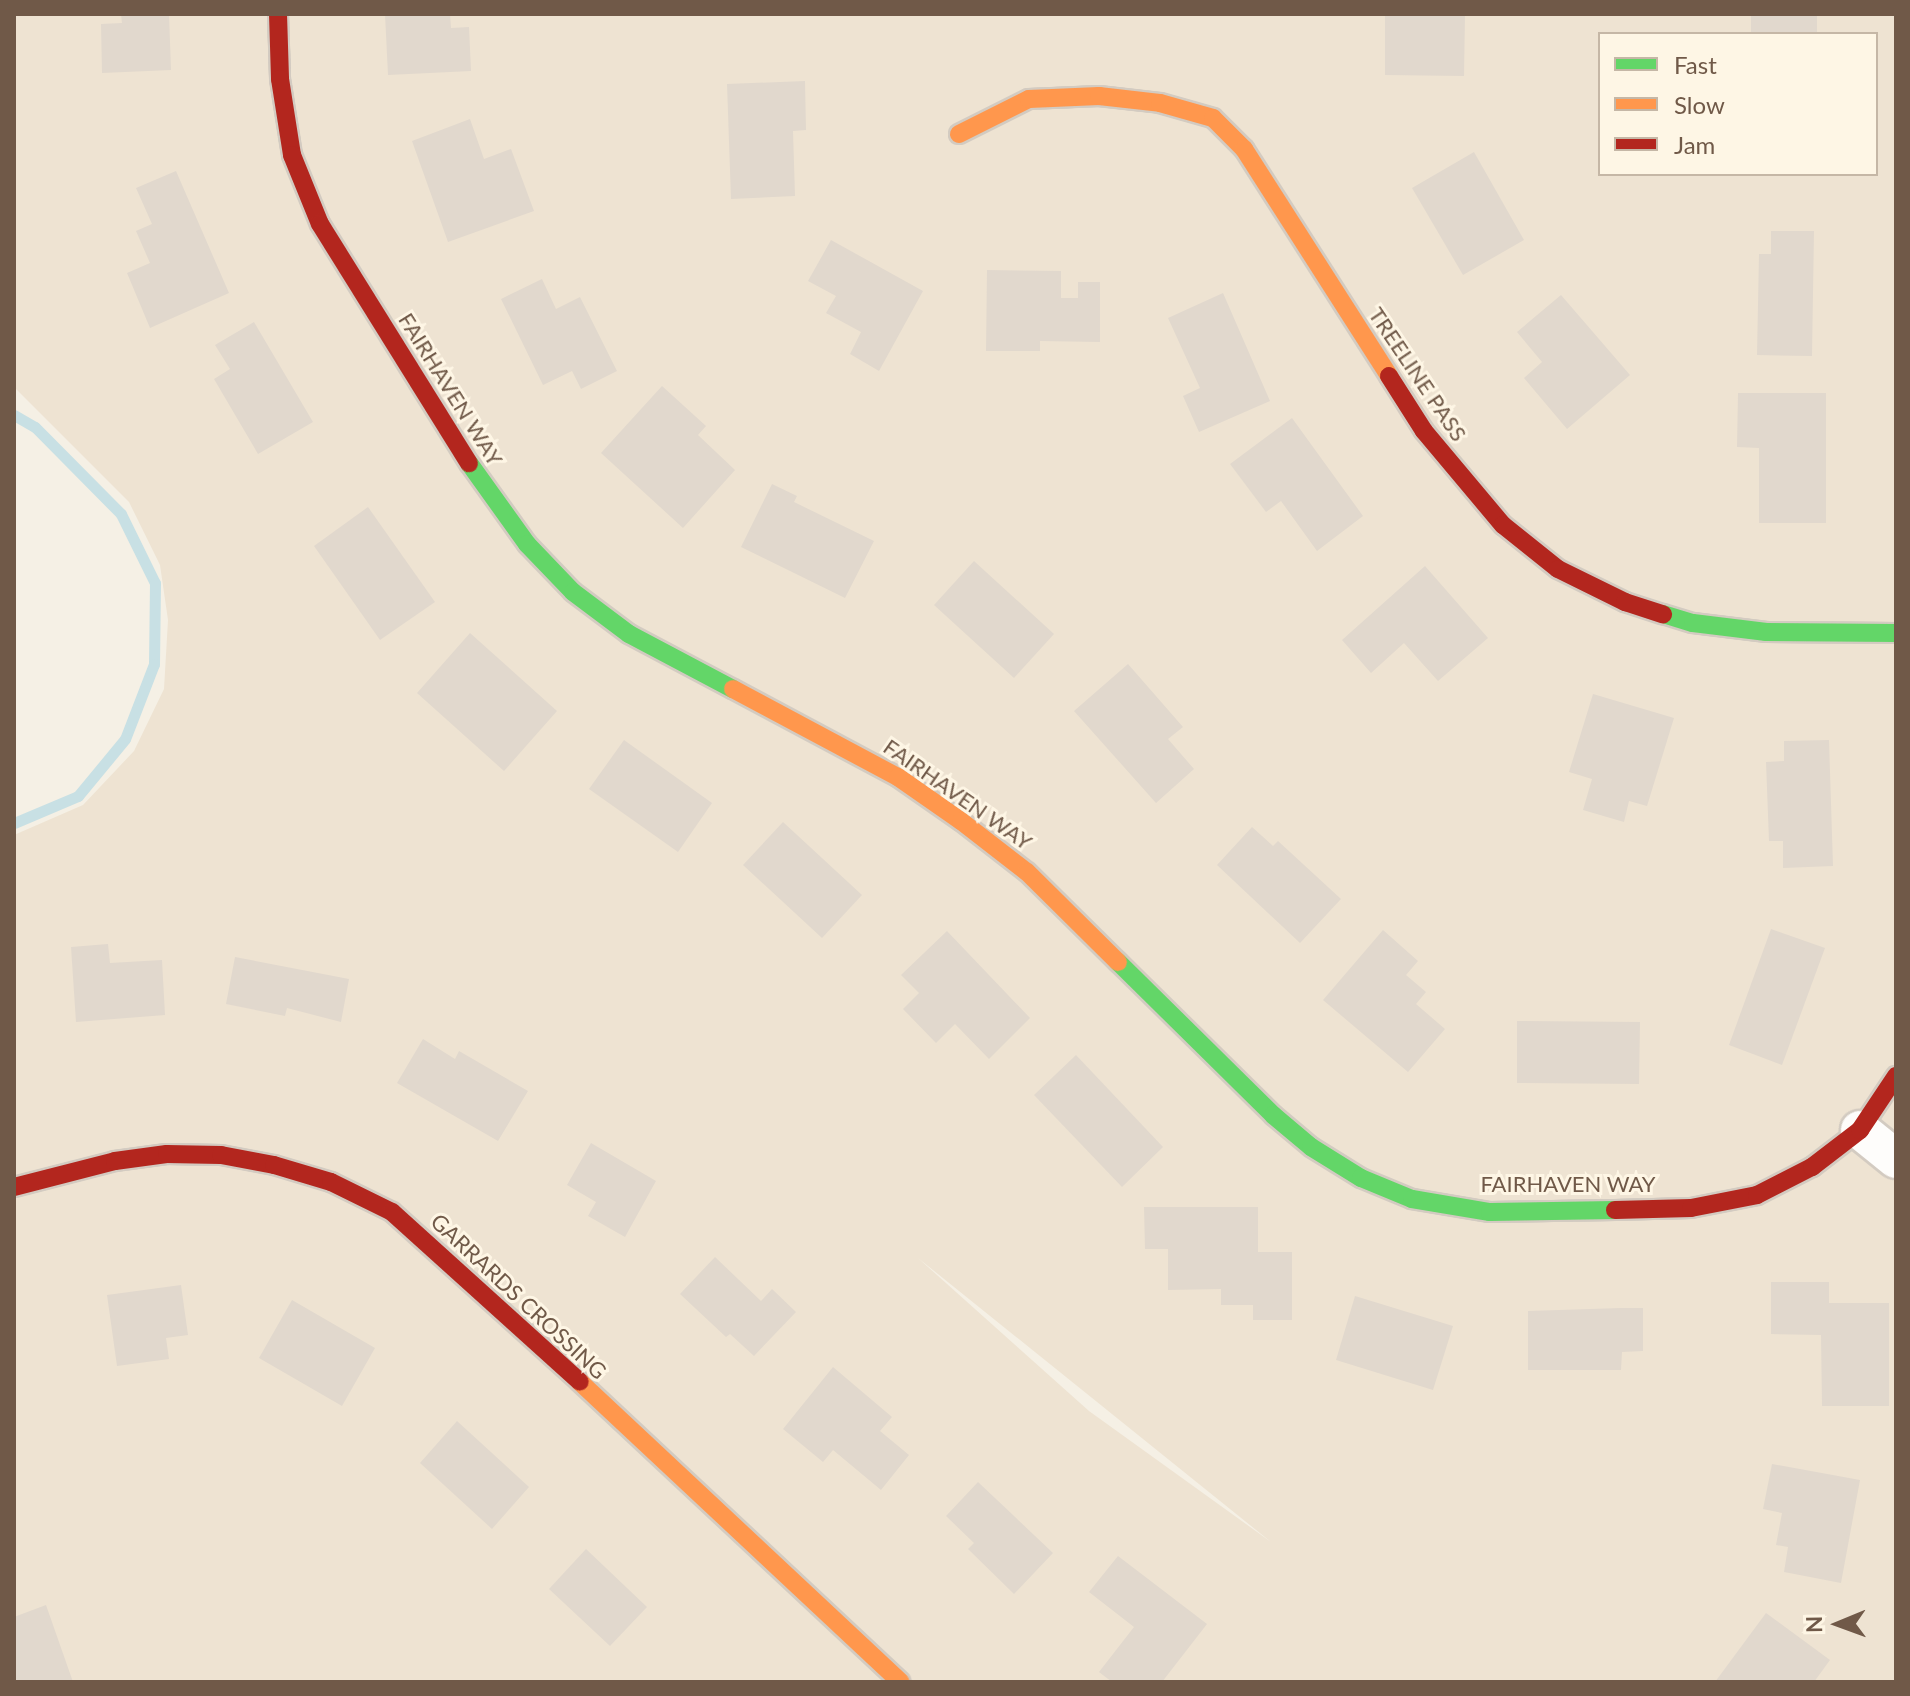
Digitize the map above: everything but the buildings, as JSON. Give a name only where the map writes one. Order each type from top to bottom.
[{"type":"street","name":"FAIRHAVEN WAY","points":[[278,14],[280,79],[292,155],[320,224],[488,493],[527,544],[573,592],[629,634],[885,770],[961,821],[1027,872],[1273,1115],[1311,1147],[1361,1178],[1412,1199],[1490,1212],[1691,1208],[1757,1195],[1812,1167],[1860,1130],[1896,1076]]},
{"type":"street","name":"TREELINE PASS","points":[[959,134],[1029,99],[1099,96],[1160,103],[1213,118],[1244,149],[1433,443],[1503,525],[1558,569],[1625,602],[1693,623],[1766,632],[1896,633]]},
{"type":"street","points":[[1860,1130],[1896,1159]]},
{"type":"street","name":"GARRARDS CROSSING","points":[[14,1187],[115,1161],[167,1154],[221,1155],[274,1165],[331,1182],[392,1212],[491,1299],[901,1682]]},
{"type":"shaded area","points":[[14,14],[1896,14],[1896,1682],[14,1682],[14,835],[83,805],[134,751],[164,689],[168,620],[160,565],[129,502],[14,387]],"holes":[[[918,1258],[1271,1542],[1089,1411]]]},
{"type":"waterway","points":[[14,415],[35,427],[121,514],[155,583],[154,664],[125,739],[78,796],[14,823]]},
{"type":"traffic: fast","points":[[469,463],[527,544],[573,592],[629,634],[733,689]]},
{"type":"traffic: fast","points":[[1663,614],[1693,623],[1766,632],[1896,633]]},
{"type":"traffic: fast","points":[[1118,962],[1273,1115],[1311,1147],[1361,1178],[1412,1199],[1490,1212],[1615,1210]]},
{"type":"traffic: slow","points":[[959,134],[1029,99],[1099,96],[1160,103],[1213,118],[1244,149],[1389,376]]},
{"type":"traffic: slow","points":[[733,689],[898,777],[961,821],[1027,872],[1118,962]]},
{"type":"traffic: slow","points":[[580,1382],[901,1682]]},
{"type":"traffic: jam","points":[[278,14],[280,79],[292,155],[320,224],[469,463]]},
{"type":"traffic: jam","points":[[1389,376],[1424,431],[1503,525],[1558,569],[1625,602],[1663,614]]},
{"type":"traffic: jam","points":[[1615,1210],[1691,1208],[1757,1195],[1812,1167],[1860,1130],[1896,1076]]},
{"type":"traffic: jam","points":[[14,1187],[115,1161],[167,1154],[221,1155],[274,1165],[331,1182],[392,1212],[580,1382]]}]
